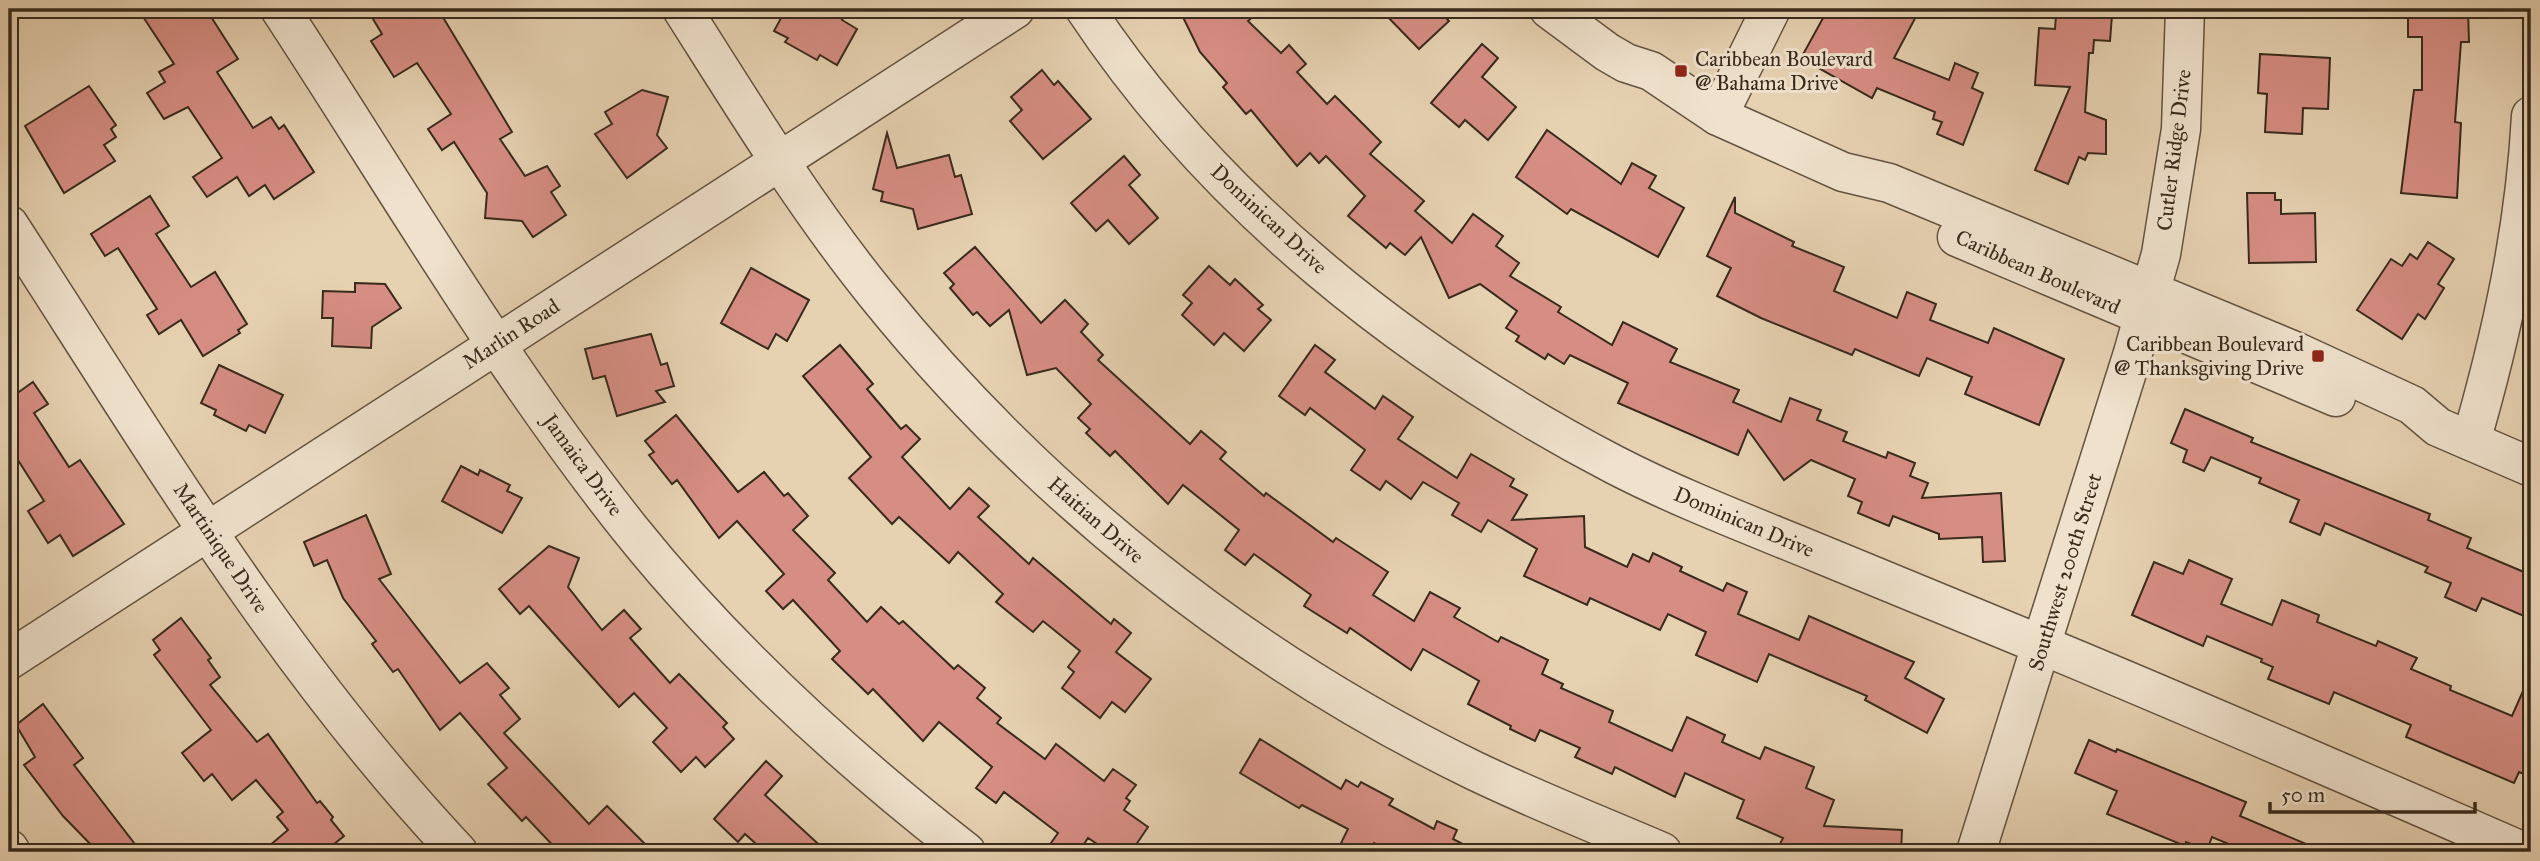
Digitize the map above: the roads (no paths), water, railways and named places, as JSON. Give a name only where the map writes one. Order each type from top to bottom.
[{"type":"street","name":"Jamaica Drive","points":[[280,9],[497,343],[608,501],[685,593],[829,737],[966,852]]},
{"type":"street","name":"Haitian Drive","points":[[682,9],[780,159],[874,292],[966,396],[1080,509],[1167,580],[1283,663],[1390,727],[1525,794],[1662,852]]},
{"type":"street","name":"Marlin Road","points":[[9,660],[1015,9]]},
{"type":"street","name":"Dominican Drive","points":[[1085,9],[1160,109],[1240,195],[1370,310],[1450,369],[1536,422],[1650,481],[2524,852]]},
{"type":"street","name":"Caribbean Boulevard","points":[[1549,9],[1607,52],[1626,63],[1650,71],[1718,116],[1843,173],[1889,183],[2148,304],[2412,405],[2454,434],[2531,467]]},
{"type":"street","name":"Caribbean Boulevard","points":[[1590,9],[1636,48],[1650,71]]},
{"type":"street","points":[[1718,116],[1771,9]]},
{"type":"street","name":"Cutler Ridge Drive","points":[[2148,304],[2161,254],[2181,128],[2185,9]]},
{"type":"street","points":[[2454,434],[2511,286],[2525,196],[2531,116]]},
{"type":"street","name":"Martinique Drive","points":[[9,225],[209,530],[328,703],[458,852]]},
{"type":"street","name":"Southwest 200th Street","points":[[1976,852],[2148,304]]},
{"type":"place","name":"Caribbean Boulevard @ Bahama Drive","points":[[1681,71]]},
{"type":"place","name":"Caribbean Boulevard @ Thanksgiving Drive","points":[[2318,356]]}]
